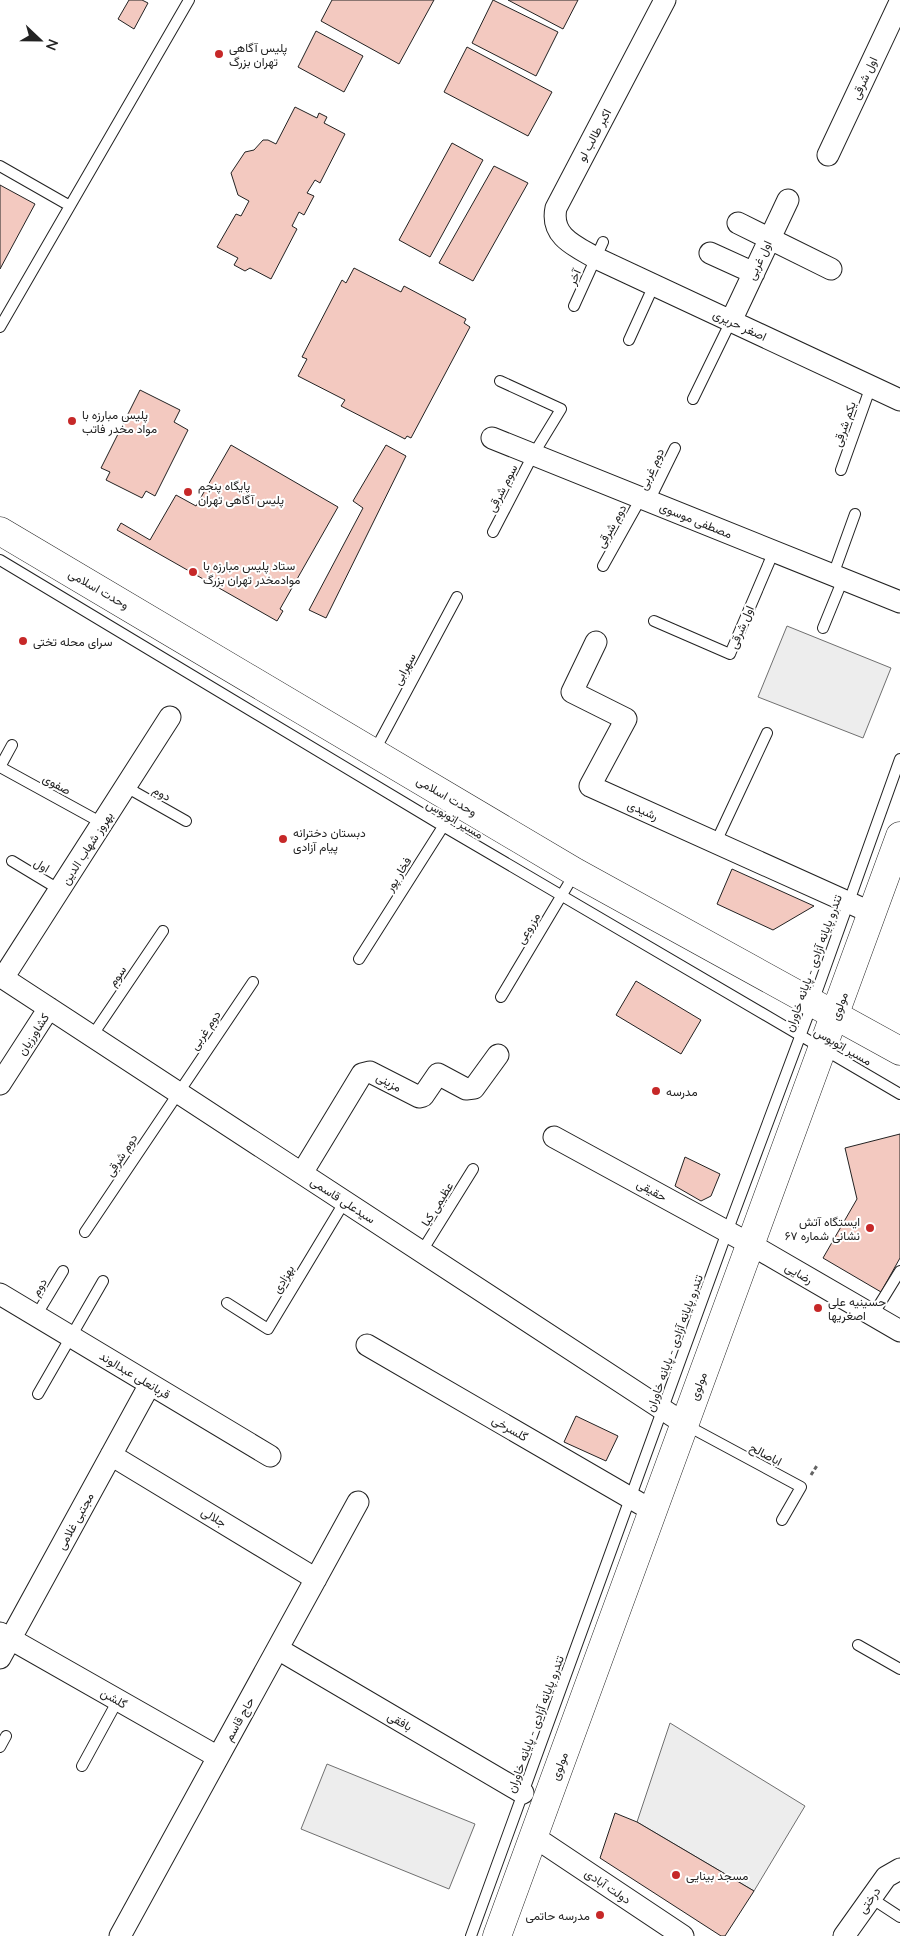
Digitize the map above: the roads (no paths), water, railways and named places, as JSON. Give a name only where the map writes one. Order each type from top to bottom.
[{"type":"main road","name":"وحدت اسلامی","points":[[0,531],[575,872],[900,1051]]},
{"type":"main road","name":"مولوی","points":[[497,1936],[534,1836],[642,1505],[738,1238],[825,1008],[860,907],[900,836]]},
{"type":"street","name":"اکبر طالب لو","points":[[599,250],[561,235],[556,228],[554,216],[556,208],[665,0]]},
{"type":"street","name":"اول شرقی","points":[[828,155],[900,2]]},
{"type":"street","name":"اول غربی","points":[[731,321],[788,200]]},
{"type":"street","points":[[738,224],[832,270]]},
{"type":"street","name":"اصغر حریری","points":[[599,250],[654,285],[900,400]]},
{"type":"street","points":[[710,253],[754,273]]},
{"type":"street","name":"مصطفی موسوی","points":[[492,438],[900,602]]},
{"type":"street","name":"رشیدی","points":[[596,642],[572,692],[626,719],[590,786],[860,907]]},
{"type":"street","name":"بهروز شهاب الدین","points":[[2,977],[170,717]]},
{"type":"street","name":"سیدعلی قاسمی","points":[[2,977],[674,1416]]},
{"type":"street","name":"کشاورزیان","points":[[0,1084],[49,1008]]},
{"type":"street","name":"مزینی","points":[[302,1173],[362,1074],[370,1072],[419,1097],[423,1096],[438,1074],[466,1089],[474,1088],[498,1055]]},
{"type":"street","name":"حقیقی","points":[[554,1137],[738,1238]]},
{"type":"street","name":"رضایی","points":[[738,1238],[900,1331]]},
{"type":"street","name":"قربانعلی عبدالوند","points":[[0,1294],[270,1456]]},
{"type":"street","name":"گلسرخی","points":[[367,1345],[642,1505]]},
{"type":"street","name":"مجتبی غلامی","points":[[0,1658],[5,1636],[111,1455],[150,1384]]},
{"type":"street","name":"جلالی","points":[[111,1455],[316,1579]]},
{"type":"street","name":"حاج قاسم","points":[[120,1936],[358,1502]]},
{"type":"street","name":"گلشن","points":[[5,1636],[218,1757]]},
{"type":"street","name":"بافقی","points":[[278,1649],[523,1793]]},
{"type":"street","name":"دولت آبادی","points":[[534,1836],[683,1936]]},
{"type":"street","name":"درختی","points":[[844,1936],[886,1877],[900,1869]]},
{"type":"lane","points":[[0,327],[189,0]]},
{"type":"lane","points":[[0,166],[70,206]]},
{"type":"lane","name":"آخر","points":[[574,306],[599,250]]},
{"type":"lane","points":[[629,340],[654,285]]},
{"type":"lane","points":[[693,400],[731,321]]},
{"type":"lane","name":"سوم شرقی","points":[[493,532],[533,454],[561,409],[500,381]]},
{"type":"lane","name":"یکم شرقی","points":[[841,470],[871,386]]},
{"type":"lane","name":"دوم غربی","points":[[645,500],[675,448]]},
{"type":"lane","name":"دوم شرقی","points":[[603,566],[645,500]]},
{"type":"lane","points":[[823,628],[855,514]]},
{"type":"lane","name":"اول شرقی","points":[[654,621],[730,654],[774,551]]},
{"type":"lane","name":"مسیر اتوبوس","points":[[0,560],[443,826],[900,1094]]},
{"type":"lane","name":"سهرابی","points":[[374,753],[457,597]]},
{"type":"lane","points":[[716,842],[767,733]]},
{"type":"lane","points":[[0,767],[12,746]]},
{"type":"lane","name":"تندرو پایانه آزادی - پایانه خاوران","points":[[860,907],[900,759]]},
{"type":"lane","name":"صفوی","points":[[0,767],[102,823]]},
{"type":"lane","name":"دوم","points":[[126,786],[186,821]]},
{"type":"lane","name":"فخار پور","points":[[359,958],[458,802]]},
{"type":"lane","name":"اول","points":[[12,861],[60,890]]},
{"type":"lane","name":"مزروعی","points":[[501,997],[575,872]]},
{"type":"lane","name":"سوم","points":[[92,1036],[163,931]]},
{"type":"lane","name":"دوم غربی","points":[[178,1092],[252,982]]},
{"type":"lane","name":"دوم شرقی","points":[[85,1232],[178,1092]]},
{"type":"lane","name":"عظیمی کیا","points":[[422,1251],[473,1169]]},
{"type":"lane","name":"بهزادی","points":[[227,1304],[268,1329],[345,1201]]},
{"type":"lane","points":[[873,1316],[900,1270]]},
{"type":"lane","name":"دوم","points":[[36,1316],[63,1271]]},
{"type":"lane","points":[[38,1394],[103,1281]]},
{"type":"lane","name":"اباصالح","points":[[674,1416],[801,1487],[782,1520]]},
{"type":"lane","name":"تندرو پایانه آزادی - پایانه خاوران","points":[[471,1936],[523,1793],[642,1505]]},
{"type":"lane","points":[[858,1645],[900,1670]]},
{"type":"lane","points":[[82,1766],[118,1700]]},
{"type":"lane","points":[[0,1747],[6,1736]]},
{"type":"lane","points":[[871,1898],[900,1917]]},
{"type":"place","name":"پلیس آگاهی تهران بزرگ","points":[[219,54]]},
{"type":"place","name":"پلیس مبارزه با مواد مخدر فاتب","points":[[72,421]]},
{"type":"place","name":"پایگاه پنجم پلیس آگاهی تهران","points":[[188,492]]},
{"type":"place","name":"ستاد پلیس مبارزه با موادمخدر تهران بزرگ","points":[[193,572]]},
{"type":"place","name":"سرای محله تختی","points":[[23,641]]},
{"type":"place","name":"دبستان دخترانه پیام آزادی","points":[[283,839]]},
{"type":"place","name":"مدرسه","points":[[656,1091]]},
{"type":"place","name":"ایستگاه آتش نشانی شماره ۶۷","points":[[870,1228]]},
{"type":"place","name":"حسینیه علی اصغریها","points":[[818,1308]]},
{"type":"place","name":"مسجد بینایی","points":[[676,1875]]},
{"type":"place","name":"مدرسه حاتمی","points":[[600,1915]]}]
